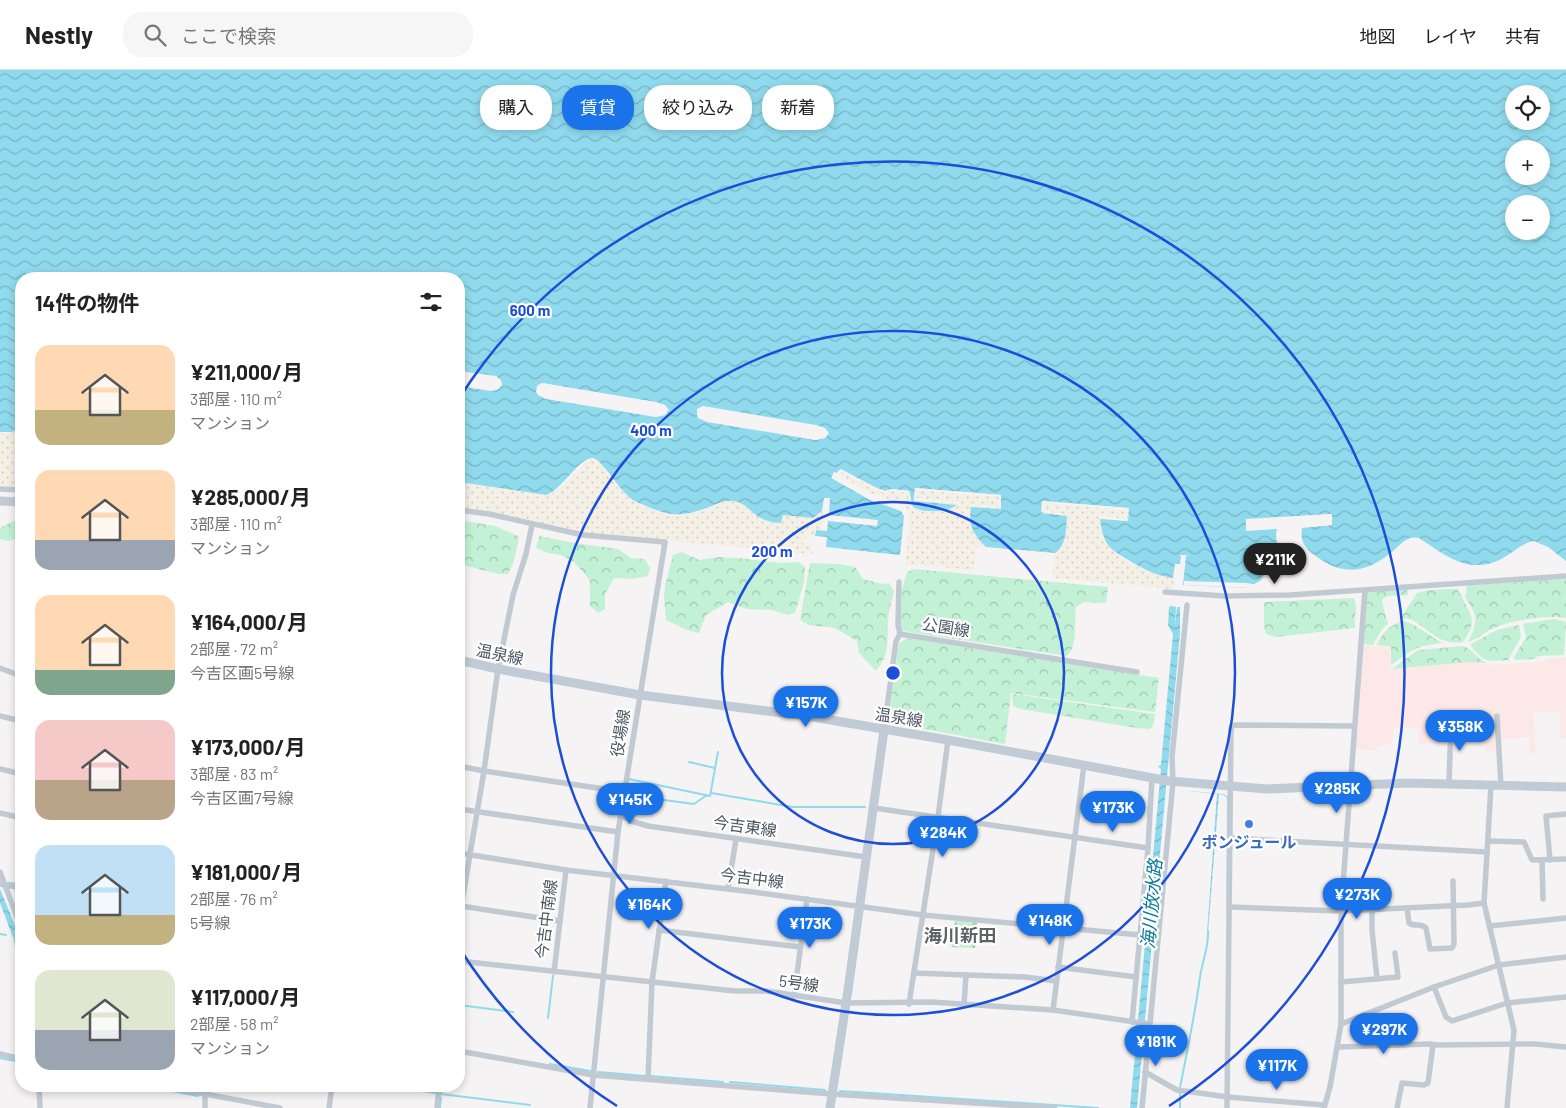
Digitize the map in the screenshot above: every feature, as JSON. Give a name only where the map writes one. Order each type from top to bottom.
[{"type":"street","points":[[0,489],[15,490]]},
{"type":"street","points":[[0,501],[15,502]]},
{"type":"street","points":[[465,511],[489,514],[532,525],[526,554],[513,595],[498,669],[484,771],[465,880]]},
{"type":"street","name":"役場線","points":[[532,525],[583,535],[665,542],[618,832],[590,1108]]},
{"type":"street","points":[[1165,592],[1261,596],[1566,576]]},
{"type":"street","points":[[900,582],[898,625],[900,634]]},
{"type":"street","points":[[1145,1072],[1177,1090],[1324,1107],[1338,1047],[1341,1024],[1341,911],[1365,590]]},
{"type":"street","points":[[1142,1108],[1148,1024],[1187,605]]},
{"type":"street","name":"公園線","points":[[884,730],[896,641],[900,634],[1137,672]]},
{"type":"street","name":"温泉線","points":[[465,661],[640,695],[807,716],[948,740],[1171,782],[1267,789],[1350,785],[1449,784],[1566,787]]},
{"type":"street","points":[[0,668],[15,674]]},
{"type":"street","points":[[0,716],[15,720]]},
{"type":"street","points":[[1497,716],[1496,786],[1488,841],[1484,903],[1514,1030],[1507,1108]]},
{"type":"street","points":[[1449,784],[1450,721]]},
{"type":"street","points":[[1227,1108],[1231,728],[1234,725],[1354,726]]},
{"type":"street","points":[[830,1108],[884,730]]},
{"type":"street","points":[[909,1004],[948,740]]},
{"type":"street","points":[[1053,1010],[1084,766]]},
{"type":"street","points":[[465,767],[624,792]]},
{"type":"street","points":[[0,769],[15,773]]},
{"type":"street","points":[[1134,1022],[1136,977],[1154,779]]},
{"type":"street","points":[[874,808],[1148,848]]},
{"type":"street","points":[[465,810],[618,832]]},
{"type":"street","points":[[0,813],[15,817]]},
{"type":"street","points":[[1550,860],[1546,816],[1566,814]]},
{"type":"street","name":"今吉東線","points":[[621,815],[631,821],[648,826],[866,857]]},
{"type":"street","points":[[1230,838],[1488,852]]},
{"type":"street","points":[[728,889],[736,839]]},
{"type":"street","points":[[1488,841],[1524,842],[1532,860],[1566,859]]},
{"type":"street","name":"今吉中線","points":[[465,854],[566,870],[613,874],[923,915],[1140,935]]},
{"type":"street","points":[[1542,860],[1543,899]]},
{"type":"street","name":"今吉中南線","points":[[554,972],[566,870]]},
{"type":"street","points":[[0,872],[2,885],[15,914]]},
{"type":"street","points":[[648,1079],[652,982],[666,881]]},
{"type":"street","points":[[1407,908],[1409,924],[1424,926],[1426,929],[1429,948],[1434,950],[1449,949],[1454,946],[1453,882]]},
{"type":"street","points":[[2,885],[15,887]]},
{"type":"street","points":[[794,996],[807,899]]},
{"type":"street","points":[[1230,907],[1341,911],[1484,903]]},
{"type":"street","points":[[465,907],[560,921]]},
{"type":"street","points":[[1372,910],[1377,979]]},
{"type":"street","points":[[1490,926],[1566,918]]},
{"type":"street","points":[[659,930],[800,946]]},
{"type":"street","points":[[1341,982],[1398,977],[1395,953]]},
{"type":"street","points":[[1341,1024],[1434,987],[1499,965],[1566,957]]},
{"type":"street","name":"5号線","points":[[465,962],[735,991],[766,992],[846,1003],[909,1004],[931,1002],[1053,1010],[1148,1024]]},
{"type":"street","points":[[1058,967],[1136,977]]},
{"type":"street","points":[[914,973],[1025,977],[1056,981]]},
{"type":"street","points":[[964,1004],[966,975]]},
{"type":"street","points":[[1434,987],[1446,1017],[1450,1021],[1507,1003],[1566,997]]},
{"type":"street","points":[[1338,1047],[1535,1044],[1566,1047]]},
{"type":"street","points":[[1397,1108],[1402,1084],[1424,1085],[1428,1083],[1433,1045]]},
{"type":"street","points":[[465,1052],[593,1075],[978,1106],[1055,1108]]},
{"type":"street","points":[[0,1054],[15,1058]]},
{"type":"street","points":[[39,1092],[40,1108]]},
{"type":"street","points":[[193,1092],[280,1108]]},
{"type":"street","points":[[329,1108],[331,1092]]},
{"type":"street","points":[[437,1108],[438,1092]]},
{"type":"street","points":[[203,1094],[205,1108]]},
{"type":"shaded area","points":[[1363,645],[1390,648],[1391,670],[1470,662],[1489,665],[1545,662],[1545,659],[1566,657],[1566,738],[1560,738],[1560,712],[1533,712],[1536,753],[1530,753],[1529,737],[1496,740],[1496,751],[1485,752],[1484,735],[1452,736],[1452,718],[1449,719],[1448,744],[1419,743],[1419,729],[1394,727],[1392,743],[1378,746],[1376,751],[1355,749]]},
{"type":"green space","points":[[15,520],[15,539],[8,541],[0,539],[0,528]]},
{"type":"green space","points":[[465,521],[495,526],[518,536],[514,561],[508,574],[498,574],[465,566]]},
{"type":"green space","points":[[539,536],[618,549],[631,558],[645,559],[650,568],[648,576],[633,579],[614,578],[605,594],[605,609],[598,613],[590,606],[590,581],[584,573],[574,562],[561,555],[548,553],[536,548]]},
{"type":"green space","points":[[682,552],[699,560],[720,557],[780,563],[798,562],[805,567],[804,582],[795,613],[788,615],[772,610],[747,609],[728,602],[706,615],[699,633],[687,630],[666,620],[665,586],[673,555]]},
{"type":"green space","points":[[810,563],[839,564],[855,567],[863,579],[882,584],[889,583],[894,591],[889,614],[886,653],[876,671],[859,653],[857,641],[835,628],[809,625],[800,620]]},
{"type":"green space","points":[[914,569],[1108,587],[1106,603],[1084,602],[1076,607],[1073,646],[1067,656],[903,631],[900,626],[902,590],[907,572]]},
{"type":"green space","points":[[1566,579],[1566,618],[1540,618],[1512,622],[1496,627],[1468,642],[1474,628],[1475,617],[1465,594],[1467,593],[1466,585]]},
{"type":"green space","points":[[1410,589],[1407,591],[1408,595],[1383,598],[1382,602],[1388,624],[1382,629],[1373,645],[1363,644],[1367,592]]},
{"type":"green space","points":[[1458,589],[1472,622],[1463,642],[1448,642],[1438,638],[1418,623],[1407,618],[1401,618],[1417,593],[1429,590]]},
{"type":"green space","points":[[1354,598],[1356,606],[1355,628],[1276,637],[1266,634],[1264,602]]},
{"type":"green space","points":[[1554,619],[1566,622],[1564,655],[1538,656],[1534,659],[1515,660],[1514,657],[1526,637],[1523,624]]},
{"type":"green space","points":[[1404,621],[1443,643],[1426,645],[1415,649],[1391,665],[1391,647],[1377,645],[1381,636],[1388,629]]},
{"type":"green space","points":[[1519,625],[1521,637],[1508,660],[1486,660],[1471,646],[1471,644],[1497,630]]},
{"type":"green space","points":[[907,638],[1159,678],[1155,712],[1011,693],[1005,744],[892,723],[889,715],[899,643]]},
{"type":"green space","points":[[1463,646],[1470,649],[1486,663],[1470,662],[1392,669],[1418,650]]},
{"type":"green space","points":[[1012,694],[1155,714],[1153,726],[1149,729],[1137,728],[1020,709],[1013,706]]},
{"type":"green space","points":[[955,920],[977,922],[975,948],[951,947]]},
{"type":"sand","points":[[15,432],[15,487],[0,486],[0,433]]},
{"type":"sand","points":[[591,459],[601,463],[614,483],[632,500],[662,513],[685,515],[734,501],[746,506],[765,520],[781,523],[783,515],[813,518],[823,511],[821,531],[816,530],[815,536],[807,535],[807,539],[802,539],[801,542],[809,546],[813,554],[579,532],[465,509],[466,484],[546,495],[558,489]]},
{"type":"sand","points":[[839,470],[885,491],[892,489],[909,491],[913,507],[935,512],[947,510],[957,505],[914,500],[915,488],[1001,495],[1001,509],[971,506],[971,524],[978,538],[986,547],[977,547],[974,570],[918,565],[905,567],[910,514],[905,506],[871,494],[837,473]]},
{"type":"sand","points":[[1042,501],[1129,508],[1128,521],[1100,519],[1104,538],[1109,546],[1125,560],[1155,574],[1174,578],[1173,589],[1052,578],[1055,553],[1064,542],[1068,516],[1041,513]]},
{"type":"water","points":[[0,70],[1566,70],[1566,561],[1548,547],[1534,541],[1491,563],[1469,564],[1449,557],[1415,537],[1404,541],[1383,559],[1373,564],[1354,570],[1344,569],[1334,566],[1313,554],[1307,549],[1302,540],[1302,528],[1332,525],[1332,514],[1246,519],[1246,531],[1277,529],[1276,557],[1261,580],[1248,588],[1183,585],[1186,556],[1189,555],[1179,555],[1181,556],[1180,564],[1175,564],[1173,578],[1145,570],[1120,555],[1108,545],[1102,532],[1100,519],[1128,521],[1129,508],[1042,501],[1041,513],[1067,516],[1064,541],[1059,550],[1055,553],[986,547],[972,529],[970,519],[971,507],[1001,509],[1001,495],[915,488],[914,501],[957,505],[942,511],[923,510],[913,507],[909,491],[892,489],[885,491],[841,469],[837,473],[834,472],[831,478],[870,500],[901,511],[904,516],[900,555],[826,547],[827,537],[815,536],[816,530],[827,531],[828,521],[877,526],[878,520],[829,515],[830,498],[824,498],[822,511],[813,518],[783,515],[781,523],[762,519],[744,505],[734,501],[723,502],[686,514],[672,514],[656,510],[630,498],[600,463],[593,458],[582,463],[558,487],[546,495],[466,483],[465,486],[465,386],[491,390],[500,388],[501,380],[465,372],[465,272],[15,272],[15,431],[0,432]],"holes":[[[542,383],[665,405],[667,413],[656,417],[538,395],[537,386]],[[700,407],[825,428],[827,436],[816,440],[698,418]]]},
{"type":"water","name":"海川放水路","points":[[1169,607],[1176,607],[1175,626],[1177,607],[1180,607],[1180,633],[1137,1108],[1130,1108],[1161,769],[1158,766],[1161,765],[1173,634],[1168,625]]},
{"type":"water","points":[[1178,790],[1224,794],[1228,797],[1226,970],[1227,798],[1219,794],[1207,933],[1217,794]]},
{"type":"water","points":[[0,889],[15,925],[15,949],[14,940],[0,903]]},
{"type":"pier","points":[[465,372],[496,376],[501,380],[502,385],[497,390],[491,391],[465,387],[465,384],[495,388],[499,383],[495,379],[465,375]]},
{"type":"pier","points":[[542,383],[656,402],[665,405],[669,410],[665,415],[656,417],[546,399],[538,395],[536,392],[537,386]],"holes":[[[543,386],[655,404],[663,407],[665,410],[656,414],[547,396],[539,391],[539,388]]]},
{"type":"pier","points":[[703,406],[816,425],[825,428],[829,433],[825,438],[816,440],[707,422],[698,418],[697,409]],"holes":[[[703,409],[824,430],[826,433],[823,436],[816,437],[707,419],[699,414]]]},
{"type":"pier","points":[[839,470],[872,487],[885,491],[892,489],[909,491],[914,511],[909,506],[908,493],[892,491],[884,493],[841,472],[837,473]]},
{"type":"pier","points":[[915,488],[1001,495],[1000,508],[969,505],[999,507],[999,497],[917,490],[916,498],[957,502],[959,504],[914,500]]},
{"type":"pier","points":[[1042,501],[1128,508],[1127,521],[1098,518],[1100,516],[1126,519],[1126,510],[1044,503],[1044,511],[1069,515],[1042,512]]},
{"type":"pier","points":[[1331,514],[1332,525],[1300,527],[1330,523],[1330,516],[1248,522],[1248,528],[1279,528],[1246,530],[1246,520]]},
{"type":"pier","points":[[1184,581],[1257,585],[1249,588],[1184,585]]},
{"type":"waterway","points":[[629,779],[710,796],[718,752]]},
{"type":"waterway","points":[[689,762],[715,768]]},
{"type":"waterway","points":[[711,793],[793,807],[865,807]]},
{"type":"waterway","points":[[627,795],[694,804],[707,795]]},
{"type":"waterway","points":[[8,883],[15,884]]},
{"type":"waterway","points":[[1180,1088],[1208,931]]},
{"type":"waterway","points":[[0,934],[6,935]]},
{"type":"waterway","points":[[548,1018],[553,976]]},
{"type":"waterway","points":[[465,1006],[513,1012]]},
{"type":"waterway","points":[[0,1058],[15,1061]]},
{"type":"waterway","points":[[550,1064],[590,1071]]},
{"type":"waterway","points":[[598,1072],[645,1076]]},
{"type":"waterway","points":[[650,1076],[723,1082]]},
{"type":"waterway","points":[[730,1082],[825,1090]]},
{"type":"waterway","points":[[840,1091],[1098,1108]]},
{"type":"waterway","points":[[177,1092],[198,1096]]},
{"type":"waterway","points":[[429,1092],[436,1093]]},
{"type":"waterway","points":[[441,1092],[441,1094],[530,1105]]},
{"type":"waterway","points":[[1180,1093],[1180,1108]]},
{"type":"waterway","points":[[440,1108],[441,1098]]},
{"type":"place","name":"ボンジュール","points":[[1249,824]]},
{"type":"district","name":"海川新田","points":[[960,936]]}]
